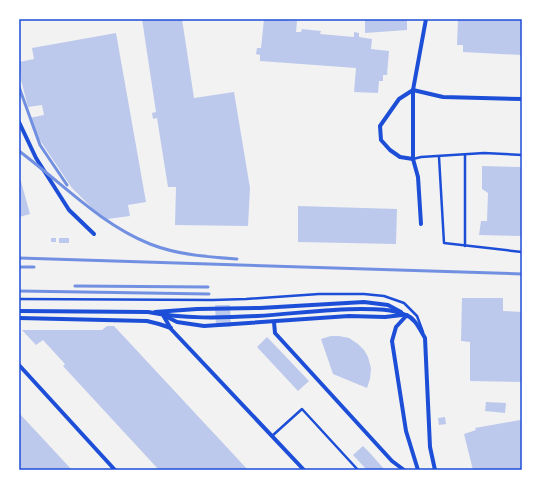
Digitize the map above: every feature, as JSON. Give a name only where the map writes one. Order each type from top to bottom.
[{"type":"street","points":[[421,224],[418,177],[413,160],[413,90],[426,19]]},
{"type":"street","points":[[413,160],[400,157],[390,150],[381,140],[380,126],[399,99],[413,90],[443,97],[522,99]]},
{"type":"street","points":[[19,122],[36,158],[69,210],[94,234]]},
{"type":"street","points":[[19,311],[148,312],[364,302],[388,305],[407,315],[417,324],[425,338],[430,447],[435,470]]},
{"type":"street","points":[[148,312],[163,315],[201,318],[258,316],[338,309],[382,309],[407,315]]},
{"type":"street","points":[[163,315],[177,322],[204,326],[350,316],[385,317],[407,315]]},
{"type":"street","points":[[163,315],[171,328],[304,470]]},
{"type":"street","points":[[407,315],[396,327],[392,341],[406,431],[418,470]]},
{"type":"street","points":[[19,318],[148,321],[171,328]]},
{"type":"street","points":[[274,322],[275,333],[392,461],[404,470]]},
{"type":"street","points":[[19,366],[115,470]]},
{"type":"lane","points":[[413,160],[421,157],[440,157],[484,153],[522,155]]},
{"type":"lane","points":[[465,155],[465,246]]},
{"type":"lane","points":[[440,157],[444,243],[522,252]]},
{"type":"lane","points":[[19,299],[213,300],[319,294],[364,294],[384,296],[404,303],[418,316],[425,338]]},
{"type":"lane","points":[[272,436],[302,409],[358,470]]},
{"type":"building","points":[[142,19],[182,19],[194,98],[234,92],[250,188],[248,226],[175,225],[176,187],[168,187],[157,118],[153,119],[152,113],[156,112]]},
{"type":"building","points":[[264,19],[297,21],[296,32],[301,32],[302,29],[321,31],[320,34],[354,37],[354,32],[359,33],[359,37],[372,39],[371,49],[389,51],[387,75],[383,75],[383,81],[379,81],[378,93],[354,92],[356,68],[260,61],[260,55],[256,54],[257,48],[261,48]]},
{"type":"building","points":[[365,19],[407,19],[407,30],[365,33]]},
{"type":"building","points":[[458,19],[522,19],[522,55],[463,52],[463,45],[457,45]]},
{"type":"building","points":[[116,33],[146,202],[128,205],[130,216],[107,219],[94,210],[72,188],[33,130],[29,118],[44,115],[42,105],[28,107],[21,80],[19,62],[34,59],[32,48]]},
{"type":"building","points":[[482,166],[522,167],[522,236],[479,235],[481,221],[487,221],[488,193],[482,189]]},
{"type":"building","points":[[19,174],[30,214],[19,217]]},
{"type":"building","points":[[298,206],[397,209],[396,244],[298,242]]},
{"type":"building","points":[[51,238],[56,238],[56,242],[51,242]]},
{"type":"building","points":[[59,238],[69,238],[69,243],[59,243]]},
{"type":"building","points":[[462,298],[503,298],[503,311],[522,312],[522,382],[470,381],[470,342],[461,341]]},
{"type":"building","points":[[215,305],[230,305],[231,327],[216,327]]},
{"type":"building","points":[[107,326],[114,326],[248,470],[159,470],[63,366],[65,364],[43,340],[36,345],[22,330],[102,330]]},
{"type":"building","points":[[331,336],[349,338],[364,350],[371,368],[367,388],[333,374],[321,339]]},
{"type":"building","points":[[267,337],[309,381],[298,391],[257,347]]},
{"type":"building","points":[[486,402],[506,403],[505,413],[485,411]]},
{"type":"building","points":[[19,413],[72,470],[19,470]]},
{"type":"building","points":[[445,417],[446,424],[439,425],[438,418]]},
{"type":"building","points":[[520,420],[522,425],[522,470],[473,470],[464,434],[476,430],[475,428]]},
{"type":"building","points":[[363,446],[385,470],[367,470],[353,455]]},
{"type":"railway","points":[[19,87],[40,145],[67,185]]},
{"type":"railway","points":[[19,151],[82,202],[114,226],[132,236],[171,251],[237,259]]},
{"type":"railway","points":[[19,258],[522,274]]},
{"type":"railway","points":[[19,267],[34,267]]},
{"type":"railway","points":[[75,286],[208,287]]},
{"type":"railway","points":[[19,291],[209,294]]}]
